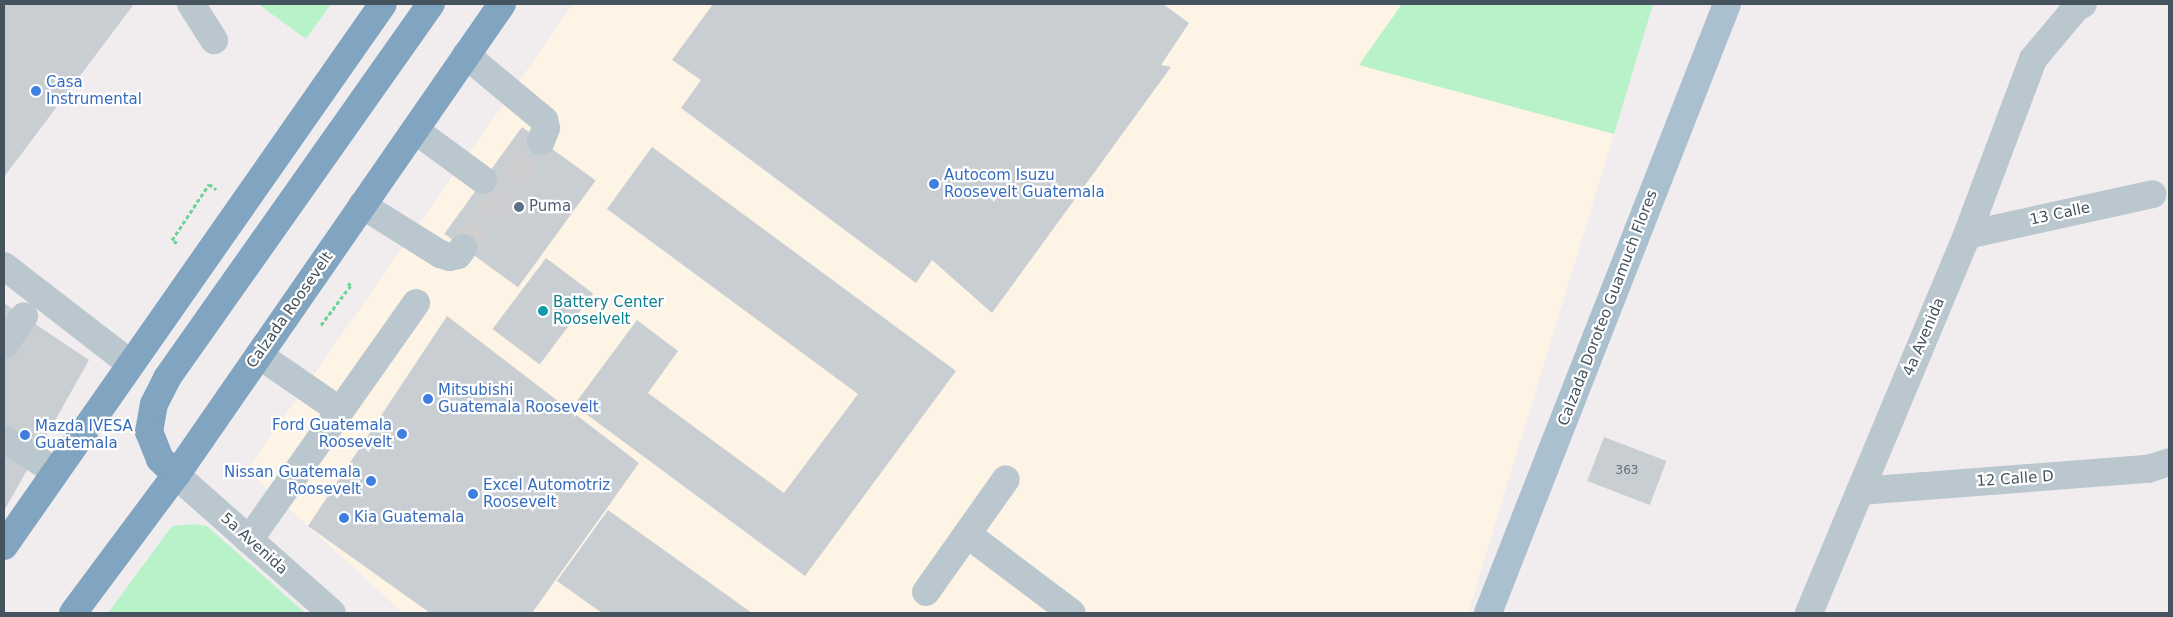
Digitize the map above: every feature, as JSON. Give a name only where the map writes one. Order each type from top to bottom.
[{"type":"highway","points":[[4,546],[383,4]]},
{"type":"highway","points":[[176,475],[160,459],[149,432],[154,404],[167,378],[431,4]]},
{"type":"highway","name":"Calzada Roosevelt","points":[[74,613],[176,475],[502,4]]},
{"type":"main road","name":"Calzada Doroteo Guamuch Flores","points":[[1488,613],[1727,4]]},
{"type":"street","points":[[190,4],[214,40]]},
{"type":"street","name":"4a Avenida","points":[[1809,613],[1967,234],[2033,59],[2076,8],[2084,4]]},
{"type":"street","points":[[466,56],[544,120],[545,135],[541,141]]},
{"type":"street","points":[[415,130],[483,180]]},
{"type":"street","name":"13 Calle","points":[[1967,234],[2154,194]]},
{"type":"street","points":[[362,205],[440,254],[450,257],[458,255],[463,248]]},
{"type":"street","points":[[4,266],[130,364]]},
{"type":"street","points":[[248,540],[416,303]]},
{"type":"street","points":[[4,344],[24,316]]},
{"type":"street","points":[[259,355],[339,410]]},
{"type":"street","points":[[4,439],[55,472]]},
{"type":"street","name":"12 Calle D","points":[[1860,491],[2148,469],[2169,462]]},
{"type":"street","name":"5a Avenida","points":[[176,475],[332,613]]},
{"type":"street","points":[[926,592],[1006,479]]},
{"type":"street","points":[[967,534],[1072,613]]},
{"type":"path","points":[[172,240],[209,184]]},
{"type":"path","points":[[317,331],[351,285]]},
{"type":"shaded area","points":[[573,4],[1402,4],[1359,65],[1614,134],[1468,613],[403,613],[247,470]]},
{"type":"green space","points":[[258,4],[331,4],[306,39]]},
{"type":"green space","points":[[1402,4],[1653,4],[1614,134],[1359,65]]},
{"type":"green space","points":[[194,524],[207,526],[305,613],[108,613],[172,526]]},
{"type":"building","name":"Casa Instrumental","points":[[4,4],[134,4],[4,177]]},
{"type":"building","name":"Autocom Isuzu Roosevelt Guatemala","points":[[713,4],[1163,4],[1189,23],[1161,65],[1171,67],[992,313],[932,260],[916,283],[681,108],[701,80],[672,60]]},
{"type":"building","name":"Puma","points":[[522,127],[596,180],[518,287],[444,234]]},
{"type":"building","points":[[652,147],[956,371],[805,576],[574,405],[637,320],[678,351],[648,393],[784,493],[858,394],[607,209]]},
{"type":"building","name":"Battery Center Rooselvelt","points":[[546,258],[593,294],[540,365],[492,329]]},
{"type":"building","name":"Mazda IVESA Guatemala","points":[[4,303],[89,360],[4,511]]},
{"type":"building","name":"Excel Automotriz Roosevelt","points":[[447,316],[639,463],[532,613],[430,613],[308,526]]},
{"type":"building","points":[[1604,437],[1667,461],[1650,505],[1587,481]]},
{"type":"building","name":"Excel Automotriz Roosevelt","points":[[608,510],[752,613],[602,613],[557,581]]},
{"type":"tunnel","points":[[463,248],[541,141]]},
{"type":"place","name":"Casa Instrumental","points":[[36,91]]},
{"type":"place","name":"Autocom Isuzu Roosevelt Guatemala","points":[[934,184]]},
{"type":"place","name":"Puma","points":[[519,207]]},
{"type":"place","name":"Battery Center Rooselvelt","points":[[543,311]]},
{"type":"place","name":"Mitsubishi Guatemala Roosevelt","points":[[428,399]]},
{"type":"place","name":"Ford Guatemala Roosevelt","points":[[402,434]]},
{"type":"place","name":"Mazda IVESA Guatemala","points":[[25,435]]},
{"type":"place","name":"Nissan Guatemala Roosevelt","points":[[371,481]]},
{"type":"place","name":"Excel Automotriz Roosevelt","points":[[473,494]]},
{"type":"place","name":"Kia Guatemala","points":[[344,518]]}]
